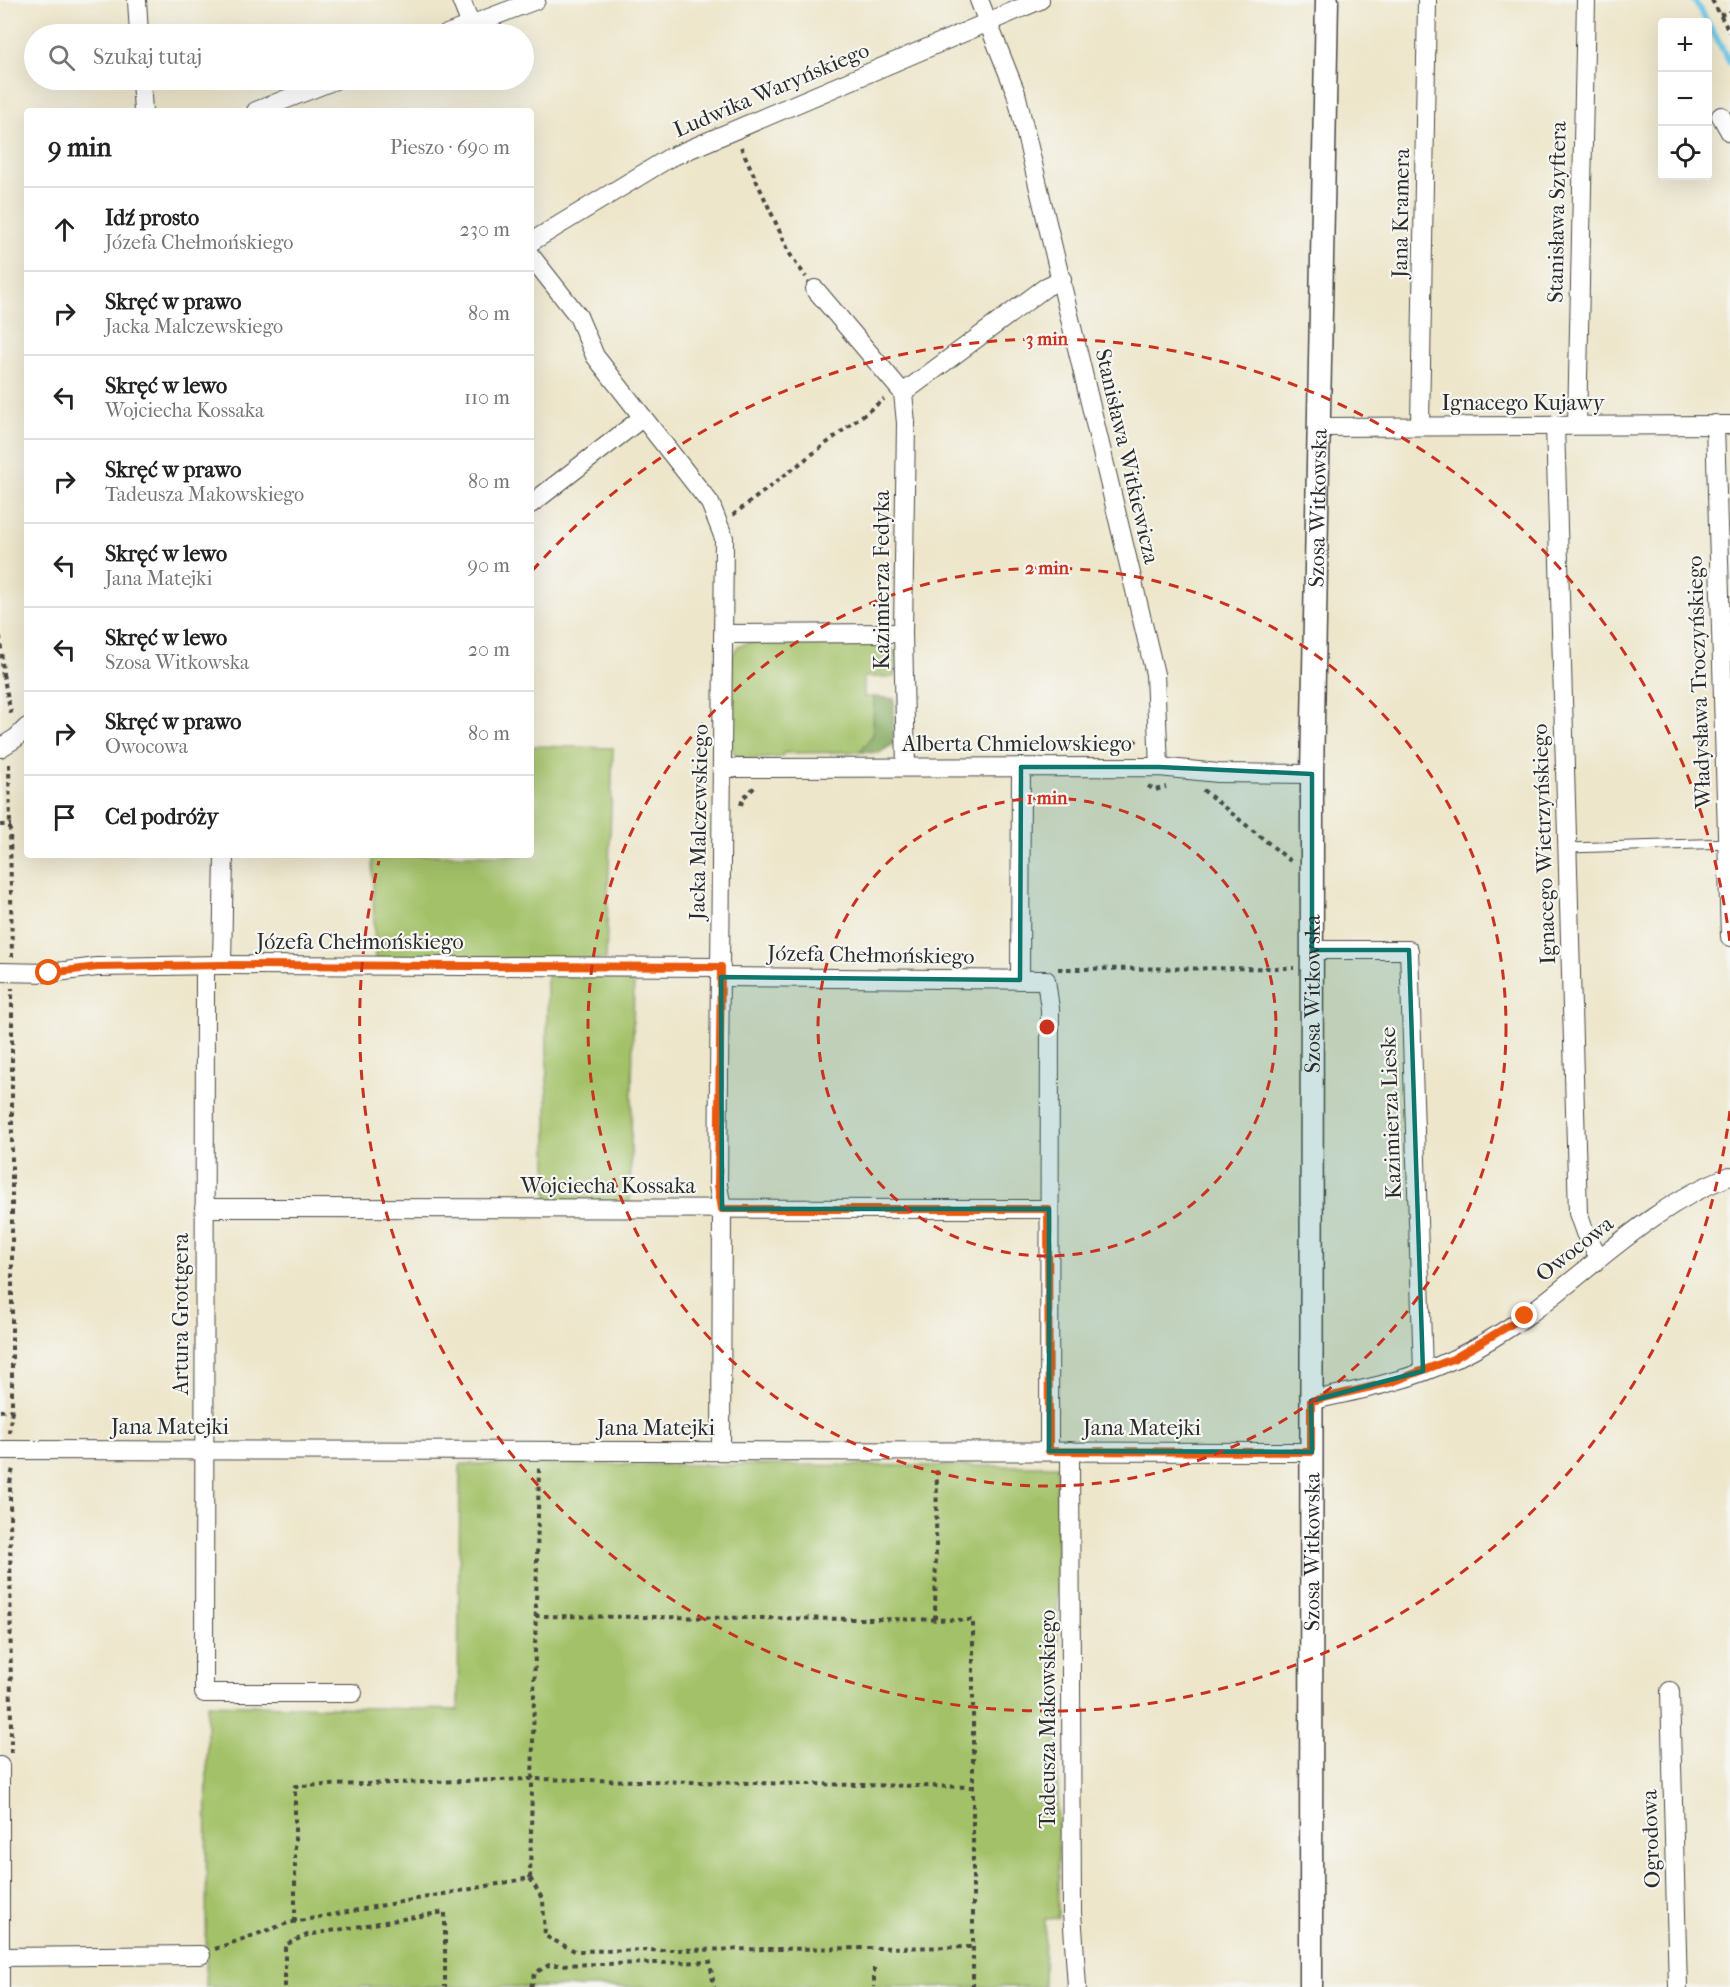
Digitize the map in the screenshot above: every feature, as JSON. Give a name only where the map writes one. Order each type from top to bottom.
[{"type":"street","points":[[137,0],[138,24]]},
{"type":"street","points":[[461,0],[471,24]]},
{"type":"street","points":[[474,24],[536,0]]},
{"type":"street","name":"Stanisława Witkiewicza","points":[[979,0],[1016,93],[1155,674],[1158,766]]},
{"type":"street","name":"Ludwika Waryńskiego","points":[[534,240],[669,158],[1040,0]]},
{"type":"street","name":"Szosa Witkowska","points":[[1311,1987],[1312,774],[1327,0]]},
{"type":"street","name":"Jana Kramera","points":[[1420,426],[1427,0]]},
{"type":"street","name":"Stanisława Szyftera","points":[[1577,425],[1586,0]]},
{"type":"street","points":[[142,90],[143,108]]},
{"type":"street","points":[[264,108],[310,90]]},
{"type":"street","name":"Jacka Malczewskiego","points":[[534,260],[578,316],[595,356],[710,503],[721,525],[724,538],[725,634],[718,1185],[722,1209],[721,1451]]},
{"type":"street","points":[[815,289],[903,393],[1046,287],[1062,279]]},
{"type":"street","name":"Kazimierza Fedyka","points":[[903,393],[906,423],[903,633],[906,767]]},
{"type":"street","points":[[534,502],[642,418]]},
{"type":"street","name":"Ignacego Kujawy","points":[[1317,427],[1723,424]]},
{"type":"street","name":"Władysława Troczyńskiego","points":[[1723,424],[1730,937]]},
{"type":"street","name":"Ignacego Wietrzyńskiego","points":[[1555,425],[1578,1213],[1585,1233],[1599,1257]]},
{"type":"street","points":[[725,634],[903,633]]},
{"type":"street","points":[[0,748],[21,732]]},
{"type":"street","name":"Alberta Chmielowskiego","points":[[722,768],[1158,766],[1218,773],[1312,774]]},
{"type":"street","points":[[1020,980],[1021,767]]},
{"type":"street","name":"Artura Grottgera","points":[[224,858],[213,965],[204,1208],[204,1693],[352,1693]]},
{"type":"street","name":"Kazimierza Lieske","points":[[1312,959],[1409,950],[1423,1371]]},
{"type":"street","name":"Józefa Chełmońskiego","points":[[8,972],[213,965],[721,972],[1046,980]]},
{"type":"street","points":[[1046,980],[1050,1010],[1049,1451]]},
{"type":"street","name":"Owocowa","points":[[1311,1401],[1392,1382],[1453,1359],[1525,1316],[1599,1257],[1678,1202],[1707,1184],[1730,1176]]},
{"type":"street","name":"Wojciecha Kossaka","points":[[204,1208],[1048,1209]]},
{"type":"street","name":"Jana Matejki","points":[[0,1450],[1311,1452]]},
{"type":"street","name":"Tadeusza Makowskiego","points":[[1070,1451],[1072,1912],[1077,1987]]},
{"type":"street","name":"Ogrodowa","points":[[1670,1691],[1678,1987]]},
{"type":"street","points":[[0,1987],[5,1760]]},
{"type":"street","points":[[1,1957],[201,1954]]},
{"type":"lane","points":[[1568,848],[1728,843]]},
{"type":"path","points":[[1712,0],[1730,33]]},
{"type":"path","points":[[1720,15],[1730,12]]},
{"type":"path","points":[[734,131],[791,256],[815,289]]},
{"type":"path","points":[[721,525],[889,395],[903,393]]},
{"type":"path","points":[[0,636],[2,674],[24,745],[7,766],[12,825],[8,972],[12,1410],[9,1432],[27,1438],[27,1450],[24,1466],[11,1469],[5,1760]]},
{"type":"path","points":[[1140,782],[1155,790],[1176,782]]},
{"type":"path","points":[[740,807],[743,798],[758,784]]},
{"type":"path","points":[[1197,786],[1301,868]]},
{"type":"path","points":[[0,825],[12,825]]},
{"type":"path","points":[[1046,980],[1056,969],[1312,959]]},
{"type":"path","points":[[0,1411],[12,1410]]},
{"type":"path","points":[[539,1450],[530,1878],[543,1900],[545,1936],[575,1951],[972,1947]]},
{"type":"path","points":[[935,1619],[937,1451]]},
{"type":"path","points":[[535,1616],[973,1620],[973,1987]]},
{"type":"path","points":[[295,1922],[295,1786],[531,1779],[973,1787]]},
{"type":"path","points":[[201,1954],[295,1922],[530,1878]]},
{"type":"path","points":[[285,1987],[285,1945],[307,1935],[445,1912],[445,1987]]},
{"type":"path","points":[[531,1987],[535,1973],[549,1965],[710,1962],[714,1987]]},
{"type":"path","points":[[874,1968],[874,1987]]},
{"type":"highlighted area","points":[[1021,767],[1159,767],[1312,774],[1312,950],[1409,950],[1423,1371],[1311,1401],[1312,1452],[1049,1451],[1049,1209],[722,1209],[721,977],[1020,980]]},
{"type":"green space","points":[[750,642],[875,644],[890,647],[897,654],[894,677],[864,677],[864,697],[874,697],[873,735],[860,752],[784,753],[781,757],[758,759],[735,755],[731,745],[731,658],[738,646]]},
{"type":"green space","points":[[874,697],[894,699],[893,744],[879,753],[860,752],[873,735]]},
{"type":"green space","points":[[534,746],[613,748],[606,959],[375,959],[372,858],[534,858]]},
{"type":"green space","points":[[547,976],[634,976],[630,1202],[547,1202]]},
{"type":"green space","points":[[460,1464],[1057,1466],[1058,1918],[1045,1919],[1044,1987],[206,1987],[207,1704],[458,1710]]},
{"type":"waterway","points":[[1694,0],[1705,18]]},
{"type":"waterway","points":[[1712,30],[1730,63]]},
{"type":"route","points":[[49,973],[97,967],[222,965],[721,967],[718,1185],[722,1209],[1048,1209],[1049,1451],[1311,1452],[1311,1401],[1392,1382],[1453,1359],[1485,1342],[1525,1316]]}]
